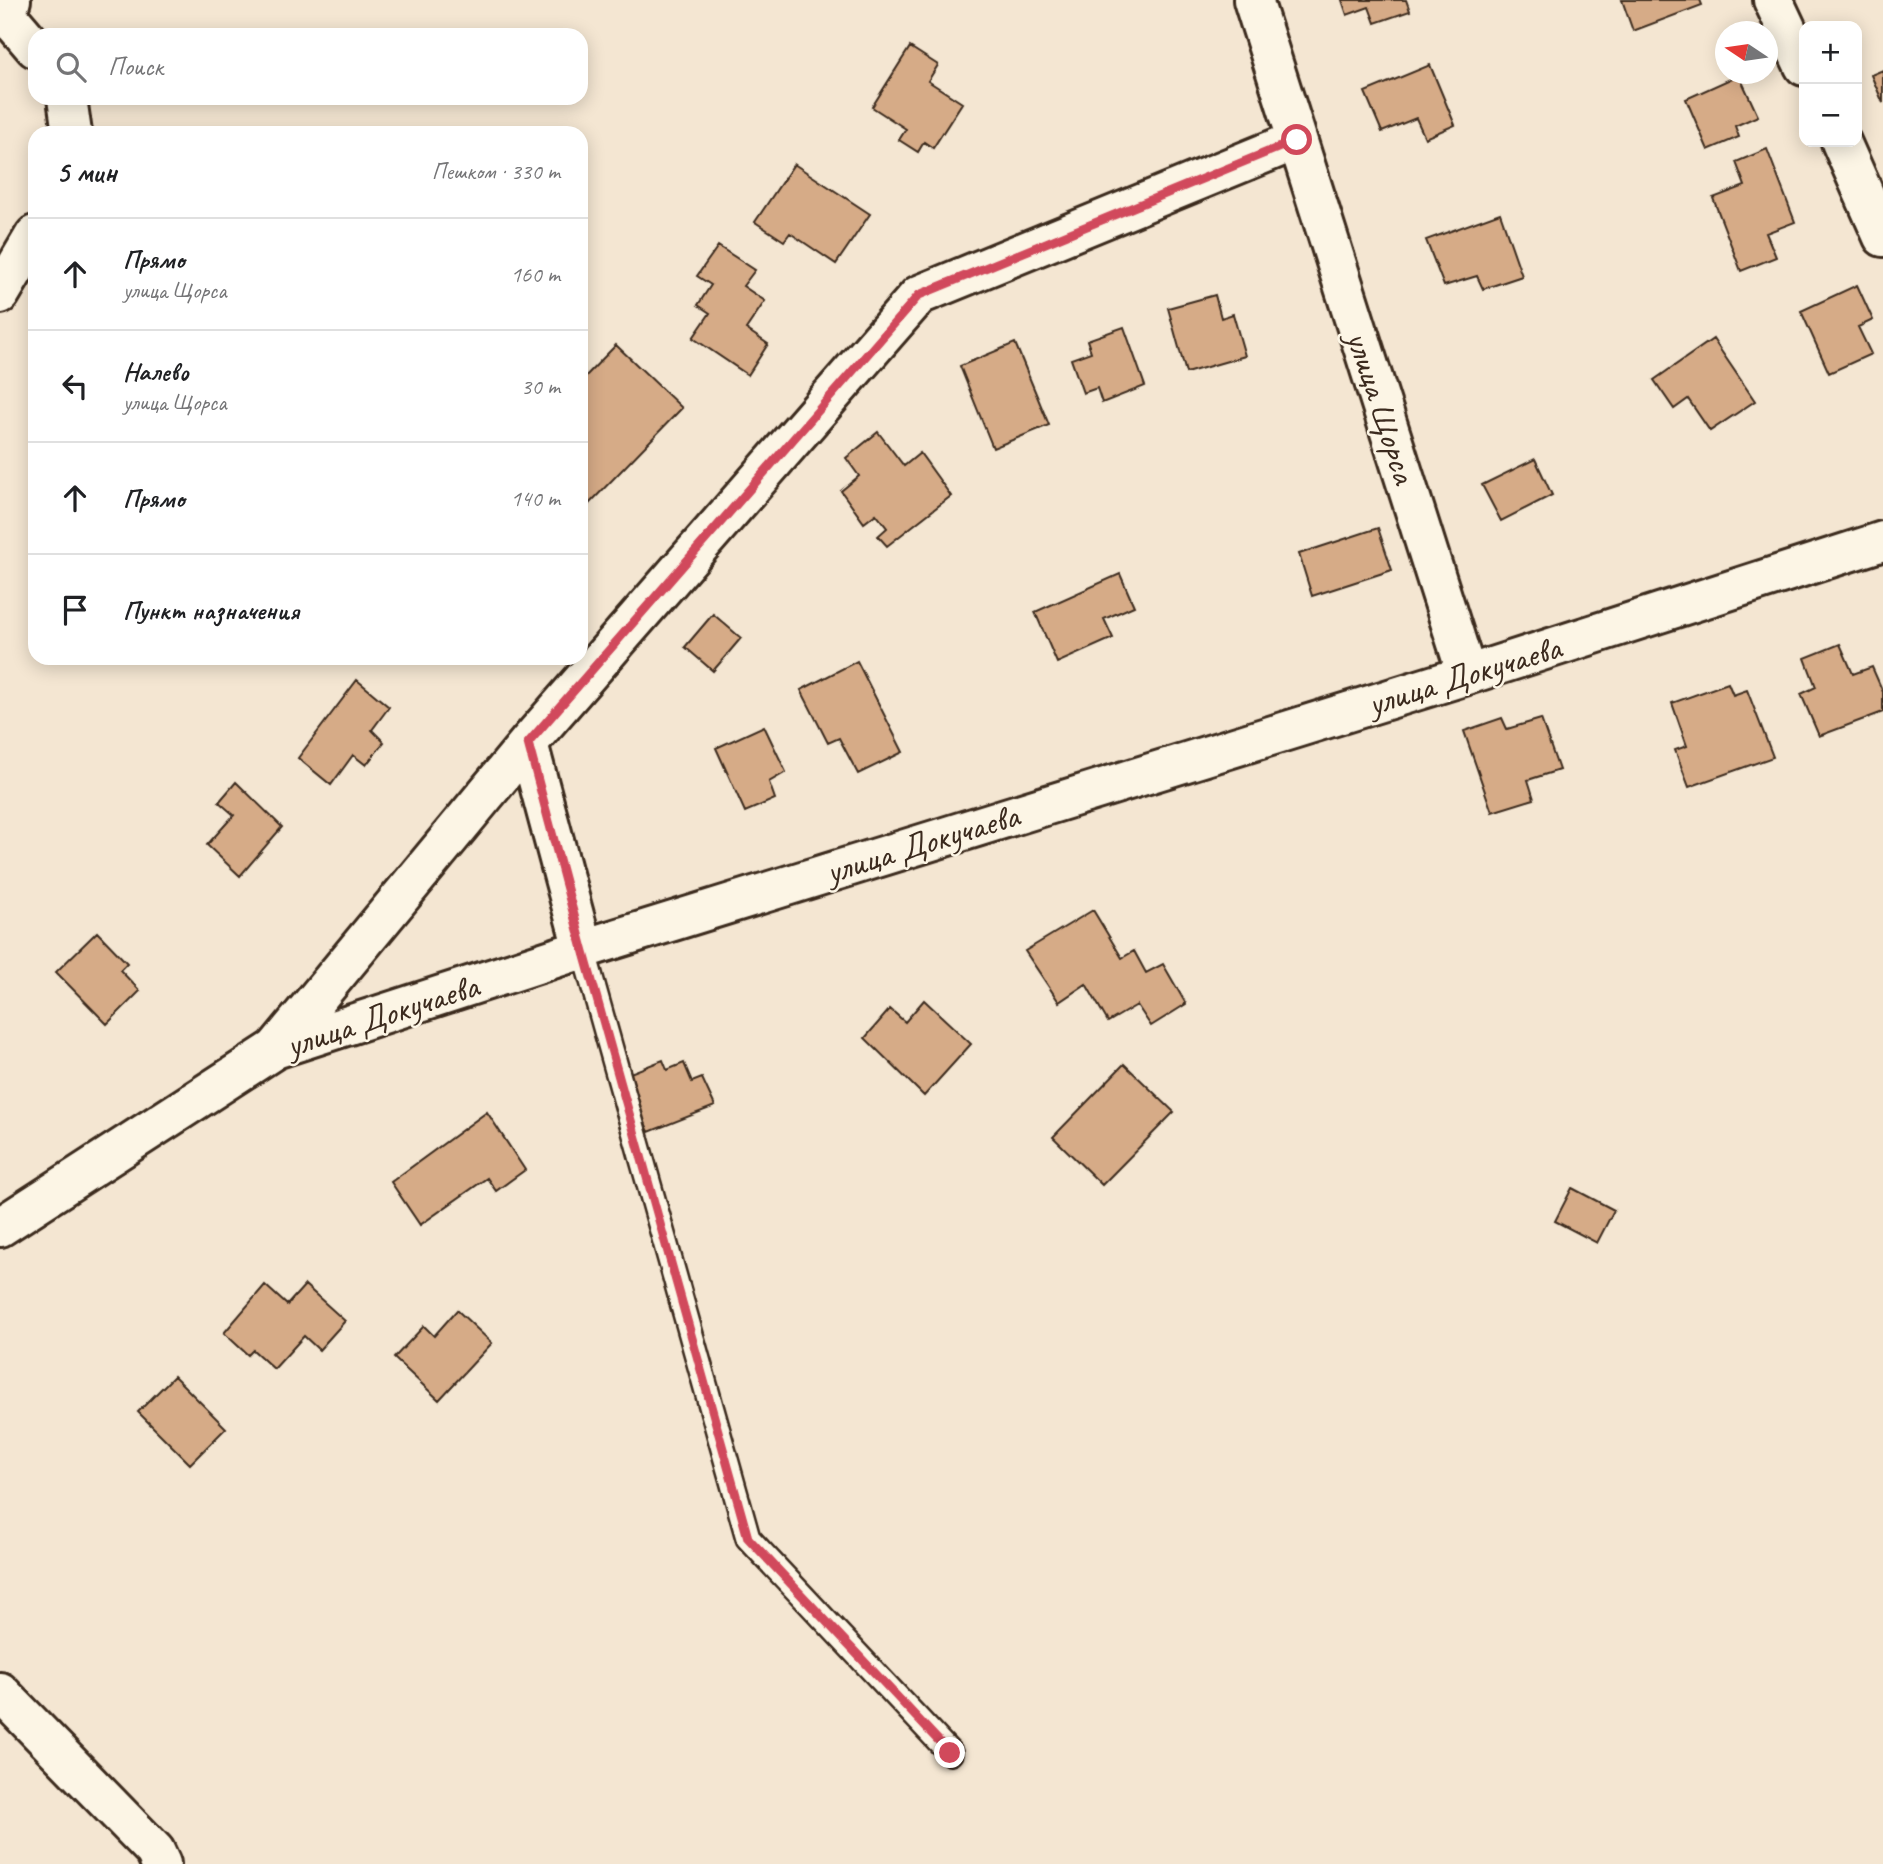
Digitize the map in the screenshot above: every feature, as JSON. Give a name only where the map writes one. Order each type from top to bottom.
[{"type":"street","points":[[11,0],[6,14],[28,40]]},
{"type":"street","name":"улица Щорса","points":[[1253,0],[1466,675]]},
{"type":"street","points":[[1773,0],[1799,55]]},
{"type":"street","points":[[69,105],[71,126]]},
{"type":"street","points":[[275,1049],[528,743],[919,295],[1297,140]]},
{"type":"street","points":[[1843,147],[1883,237]]},
{"type":"street","points":[[0,294],[28,247]]},
{"type":"street","name":"улица Докучаева","points":[[0,1227],[275,1049],[583,949],[1466,675],[1883,541]]},
{"type":"street","points":[[528,743],[583,949]]},
{"type":"street","points":[[0,1692],[155,1851],[161,1864]]},
{"type":"lane","points":[[583,949],[748,1538],[950,1753]]},
{"type":"building","points":[[1342,0],[1406,0],[1410,11],[1375,23],[1369,7],[1347,15]]},
{"type":"building","points":[[1622,0],[1700,0],[1702,5],[1633,31]]},
{"type":"building","points":[[910,47],[938,65],[928,81],[962,103],[933,148],[924,142],[918,152],[899,140],[906,129],[872,107]]},
{"type":"building","points":[[1430,65],[1455,125],[1425,138],[1416,118],[1382,132],[1365,92]]},
{"type":"building","points":[[1883,70],[1883,103],[1871,75]]},
{"type":"building","points":[[1719,84],[1743,84],[1758,116],[1735,126],[1739,137],[1708,150],[1686,99]]},
{"type":"building","points":[[1767,149],[1795,222],[1766,233],[1776,257],[1741,271],[1713,198],[1745,186],[1736,162]]},
{"type":"building","points":[[794,164],[870,214],[836,264],[790,233],[784,241],[755,222]]},
{"type":"building","points":[[1500,213],[1522,276],[1483,289],[1477,276],[1444,286],[1426,240]]},
{"type":"building","points":[[718,246],[755,270],[743,286],[765,301],[746,329],[768,344],[748,375],[693,338],[710,313],[698,305],[711,285],[697,276]]},
{"type":"building","points":[[1857,285],[1873,320],[1858,327],[1871,354],[1829,373],[1801,311]]},
{"type":"building","points":[[1215,295],[1221,318],[1233,314],[1245,356],[1186,373],[1168,308]]},
{"type":"building","points":[[1124,327],[1145,386],[1102,403],[1097,388],[1083,393],[1071,359],[1091,352],[1087,340]]},
{"type":"building","points":[[1713,339],[1755,401],[1710,431],[1688,399],[1674,409],[1654,380]]},
{"type":"building","points":[[1015,343],[1049,425],[993,448],[960,366]]},
{"type":"building","points":[[616,345],[682,408],[588,505],[588,374]]},
{"type":"building","points":[[878,432],[904,466],[920,453],[951,496],[887,546],[878,536],[887,528],[876,514],[864,523],[841,491],[859,476],[846,458]]},
{"type":"building","points":[[1535,459],[1552,495],[1501,521],[1482,485]]},
{"type":"building","points":[[1378,528],[1392,570],[1312,596],[1299,554]]},
{"type":"building","points":[[1120,574],[1134,606],[1104,619],[1113,638],[1057,663],[1035,612]]},
{"type":"building","points":[[713,614],[741,638],[713,671],[685,647]]},
{"type":"building","points":[[1840,644],[1853,674],[1872,667],[1883,692],[1883,712],[1819,736],[1801,694],[1816,687],[1805,658]]},
{"type":"building","points":[[857,661],[903,752],[858,774],[839,738],[828,743],[801,690]]},
{"type":"building","points":[[357,680],[389,707],[372,730],[384,742],[366,765],[353,755],[331,785],[298,758]]},
{"type":"building","points":[[1728,683],[1733,695],[1747,690],[1773,757],[1689,787],[1675,750],[1687,746],[1672,703]]},
{"type":"building","points":[[1502,718],[1507,729],[1541,719],[1559,770],[1528,780],[1534,799],[1492,812],[1464,731]]},
{"type":"building","points":[[764,726],[786,772],[769,782],[775,799],[745,812],[716,748]]},
{"type":"building","points":[[236,782],[282,827],[240,876],[207,845],[234,815],[219,802]]},
{"type":"building","points":[[1093,910],[1122,958],[1134,951],[1146,973],[1163,964],[1186,1004],[1151,1026],[1137,1005],[1108,1022],[1086,984],[1059,1002],[1025,951]]},
{"type":"building","points":[[97,932],[127,963],[120,970],[140,991],[107,1024],[56,972]]},
{"type":"building","points":[[924,1000],[971,1044],[924,1096],[865,1038],[890,1009],[905,1022]]},
{"type":"building","points":[[663,1060],[667,1070],[684,1063],[692,1082],[702,1078],[715,1106],[649,1132],[625,1075]]},
{"type":"building","points":[[1124,1064],[1174,1112],[1102,1185],[1053,1137]]},
{"type":"building","points":[[487,1112],[525,1170],[496,1191],[487,1178],[420,1225],[391,1182]]},
{"type":"building","points":[[1572,1188],[1614,1210],[1597,1243],[1555,1221]]},
{"type":"building","points":[[265,1285],[287,1305],[305,1285],[345,1321],[319,1350],[304,1336],[274,1369],[253,1350],[248,1355],[224,1333]]},
{"type":"building","points":[[457,1310],[492,1343],[439,1400],[394,1358],[424,1326],[434,1336]]},
{"type":"building","points":[[174,1376],[226,1428],[190,1464],[138,1412]]},
{"type":"route","points":[[950,1753],[748,1538],[528,743],[919,295],[1297,140]]}]
